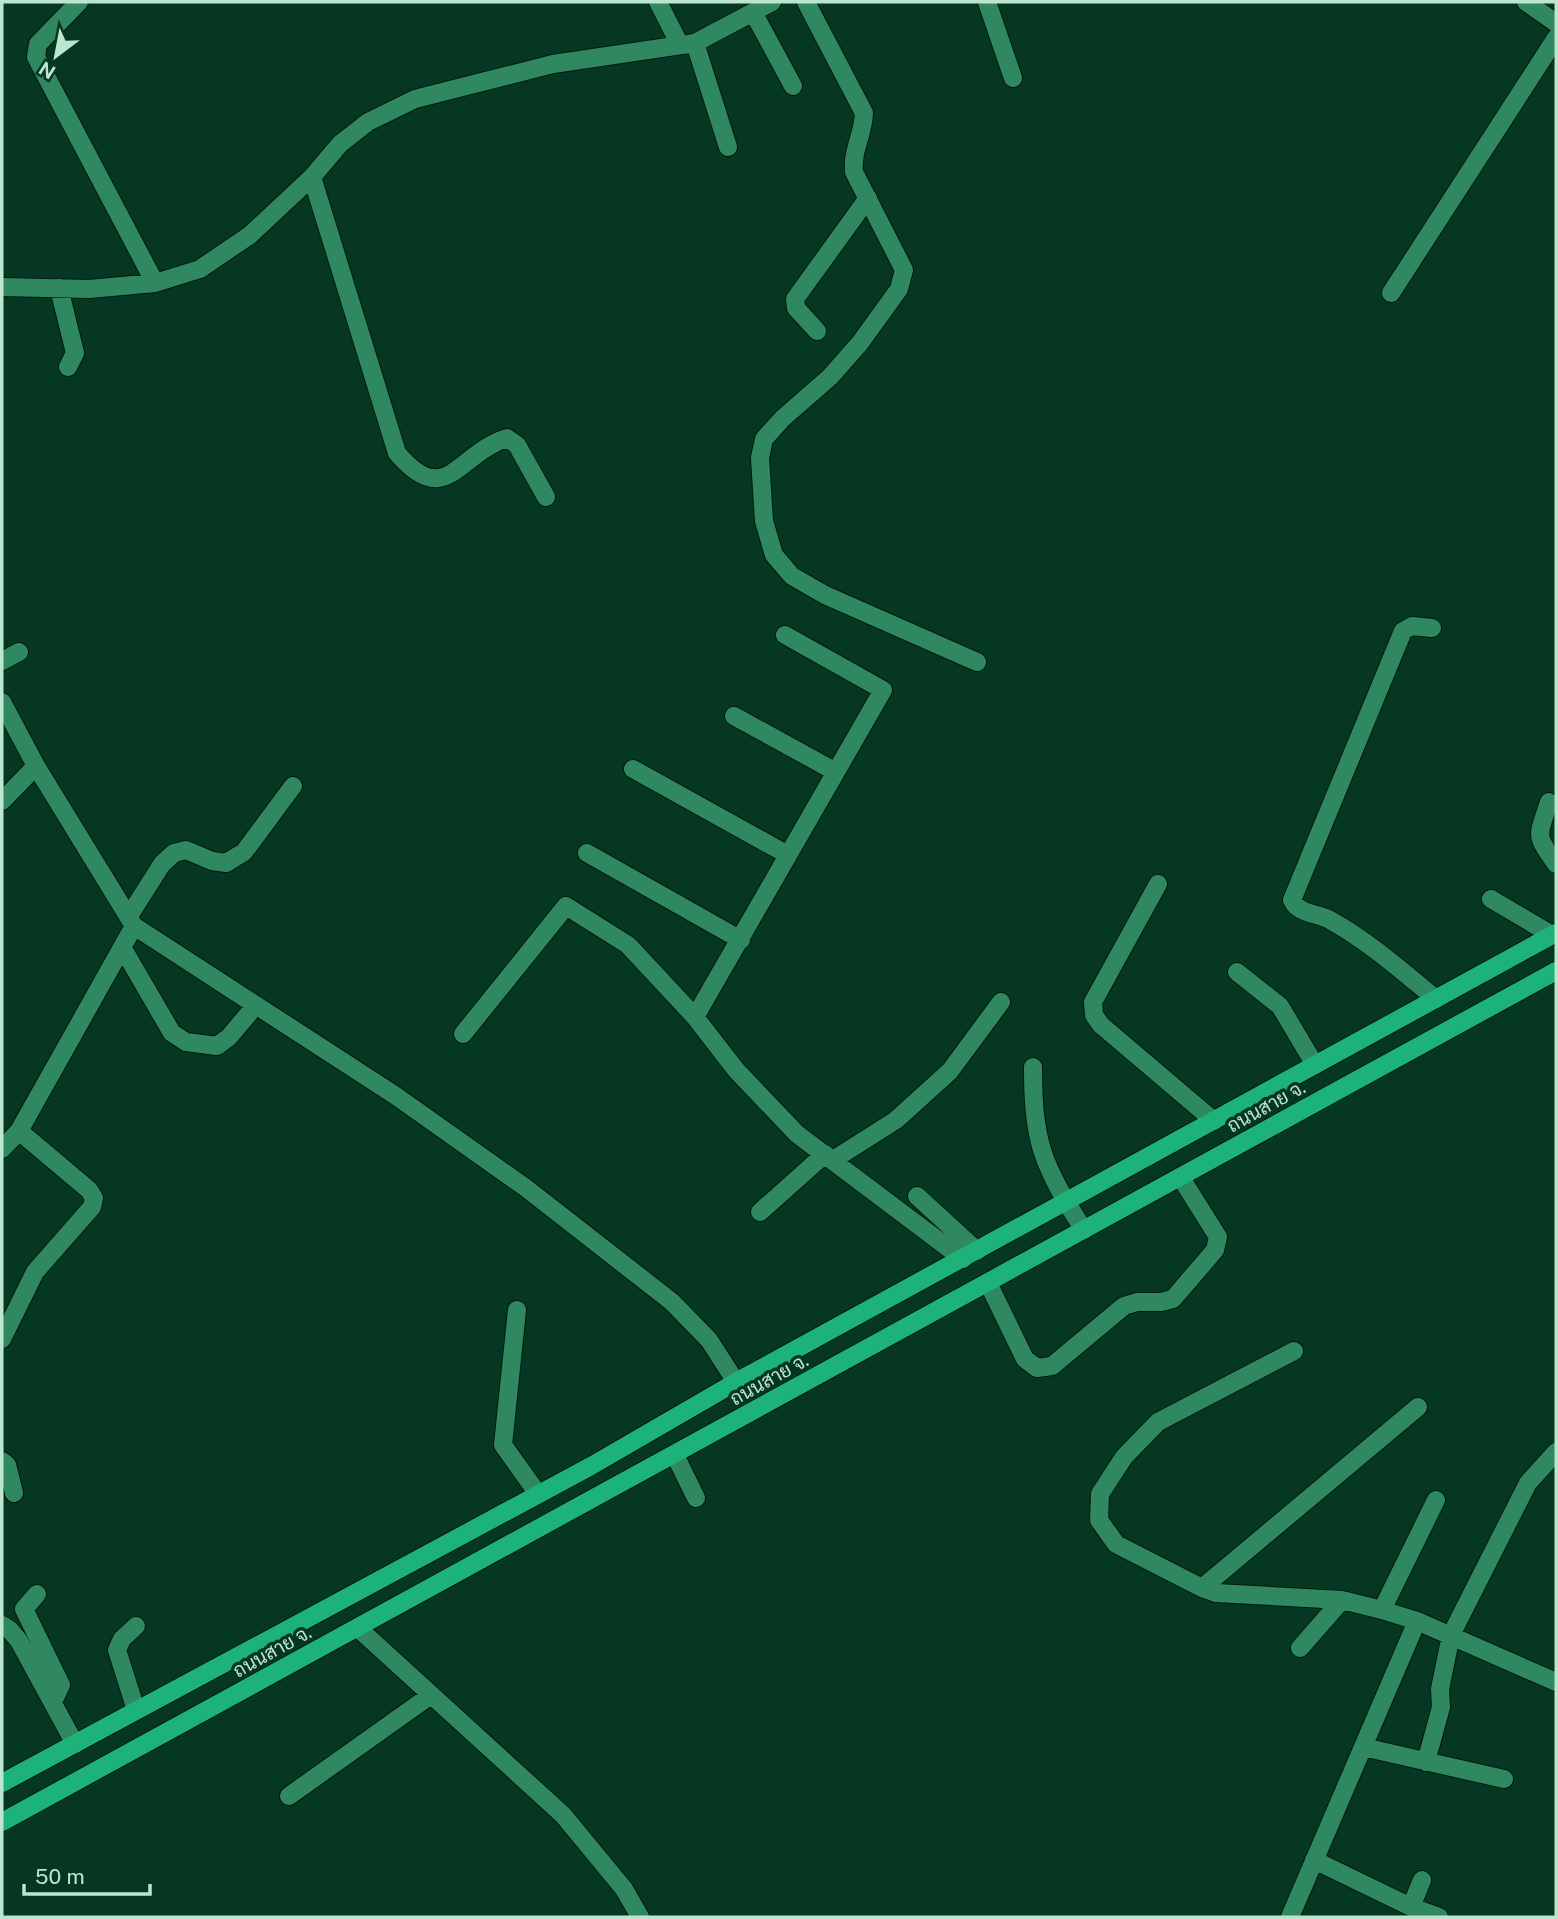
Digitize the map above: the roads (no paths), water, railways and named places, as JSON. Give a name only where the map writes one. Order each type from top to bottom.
[{"type":"main road","name":"ถนนสาย จ.","points":[[2,1783],[538,1494],[736,1382],[1554,934]]},
{"type":"main road","name":"ถนนสาย จ.","points":[[2,1822],[1556,971]]},
{"type":"street","points":[[79,2],[38,44],[36,57],[155,283]]},
{"type":"street","points":[[658,2],[687,44],[728,147]]},
{"type":"street","points":[[2,287],[89,289],[155,283],[200,270],[250,235],[312,177],[340,144],[368,122],[415,99],[553,64],[687,44],[772,2]]},
{"type":"street","points":[[806,2],[864,113],[863,131],[853,156],[854,172],[904,270],[900,289],[860,343],[830,377],[783,418],[764,439],[760,458],[764,521],[775,555],[792,576],[825,595],[977,662]]},
{"type":"street","points":[[987,2],[1013,78]]},
{"type":"street","points":[[1525,2],[1556,23]]},
{"type":"street","points":[[753,12],[793,86]]},
{"type":"street","points":[[1391,293],[1556,38]]},
{"type":"street","points":[[312,177],[397,453],[411,470],[431,480],[448,477],[493,442],[507,438],[517,445],[546,497]]},
{"type":"street","points":[[817,331],[796,308],[795,299],[868,198]]},
{"type":"street","points":[[59,288],[75,353],[68,368]]},
{"type":"street","points":[[1432,628],[1412,626],[1403,631],[1292,900],[1300,910],[1326,918],[1359,937],[1436,999]]},
{"type":"street","points":[[695,1017],[883,690],[785,635]]},
{"type":"street","points":[[2,661],[19,652]]},
{"type":"street","points":[[2,702],[36,766],[131,921],[396,1096],[526,1188],[694,1322],[736,1382]]},
{"type":"street","points":[[734,716],[836,772]]},
{"type":"street","points":[[2,801],[36,766]]},
{"type":"street","points":[[633,769],[788,855]]},
{"type":"street","points":[[2,1149],[19,1132],[122,947],[131,921],[162,864],[174,853],[186,850],[212,862],[226,863],[244,852],[293,786]]},
{"type":"street","points":[[1549,802],[1539,832],[1539,841],[1556,864]]},
{"type":"street","points":[[587,853],[741,940]]},
{"type":"street","points":[[1157,884],[1093,1002],[1094,1015],[1101,1024],[1214,1121]]},
{"type":"street","points":[[1490,899],[1554,934]]},
{"type":"street","points":[[463,1034],[566,906],[628,945],[695,1017],[736,1070],[797,1134],[970,1255]]},
{"type":"street","points":[[122,947],[172,1033],[186,1042],[217,1046],[229,1037],[256,1005]]},
{"type":"street","points":[[1237,972],[1280,1006],[1315,1065]]},
{"type":"street","points":[[760,1212],[829,1157],[896,1120],[950,1071],[1000,1002]]},
{"type":"street","points":[[1033,1067],[1033,1100],[1043,1154],[1084,1230]]},
{"type":"street","points":[[2,1339],[35,1272],[92,1207],[94,1198],[89,1189],[19,1132]]},
{"type":"street","points":[[988,1283],[1025,1359],[1037,1368],[1052,1366],[1124,1306],[1136,1302],[1161,1303],[1173,1299],[1215,1250],[1218,1237],[1181,1178]]},
{"type":"street","points":[[917,1196],[970,1255]]},
{"type":"street","points":[[517,1311],[503,1446],[538,1494]]},
{"type":"street","points":[[1294,1351],[1158,1422],[1124,1457],[1100,1494],[1099,1520],[1116,1544],[1216,1593],[1342,1600],[1382,1609],[1417,1621],[1556,1682]]},
{"type":"street","points":[[1202,1588],[1418,1407]]},
{"type":"street","points":[[1426,1762],[1441,1707],[1440,1689],[1451,1636],[1528,1483],[1556,1452]]},
{"type":"street","points":[[675,1455],[696,1498]]},
{"type":"street","points":[[2,1461],[6,1465],[14,1493]]},
{"type":"street","points":[[1382,1609],[1436,1500]]},
{"type":"street","points":[[37,1594],[24,1609],[61,1685],[53,1702]]},
{"type":"street","points":[[1300,1648],[1342,1600]]},
{"type":"street","points":[[1290,1917],[1417,1621]]},
{"type":"street","points":[[2,1625],[19,1641],[53,1702],[67,1748]]},
{"type":"street","points":[[136,1626],[122,1639],[117,1650],[136,1710]]},
{"type":"street","points":[[358,1628],[563,1815],[624,1889],[640,1917]]},
{"type":"street","points":[[289,1796],[431,1695]]},
{"type":"street","points":[[1363,1747],[1504,1779]]},
{"type":"street","points":[[1314,1860],[1411,1907],[1439,1917]]},
{"type":"street","points":[[1411,1907],[1422,1880]]}]
